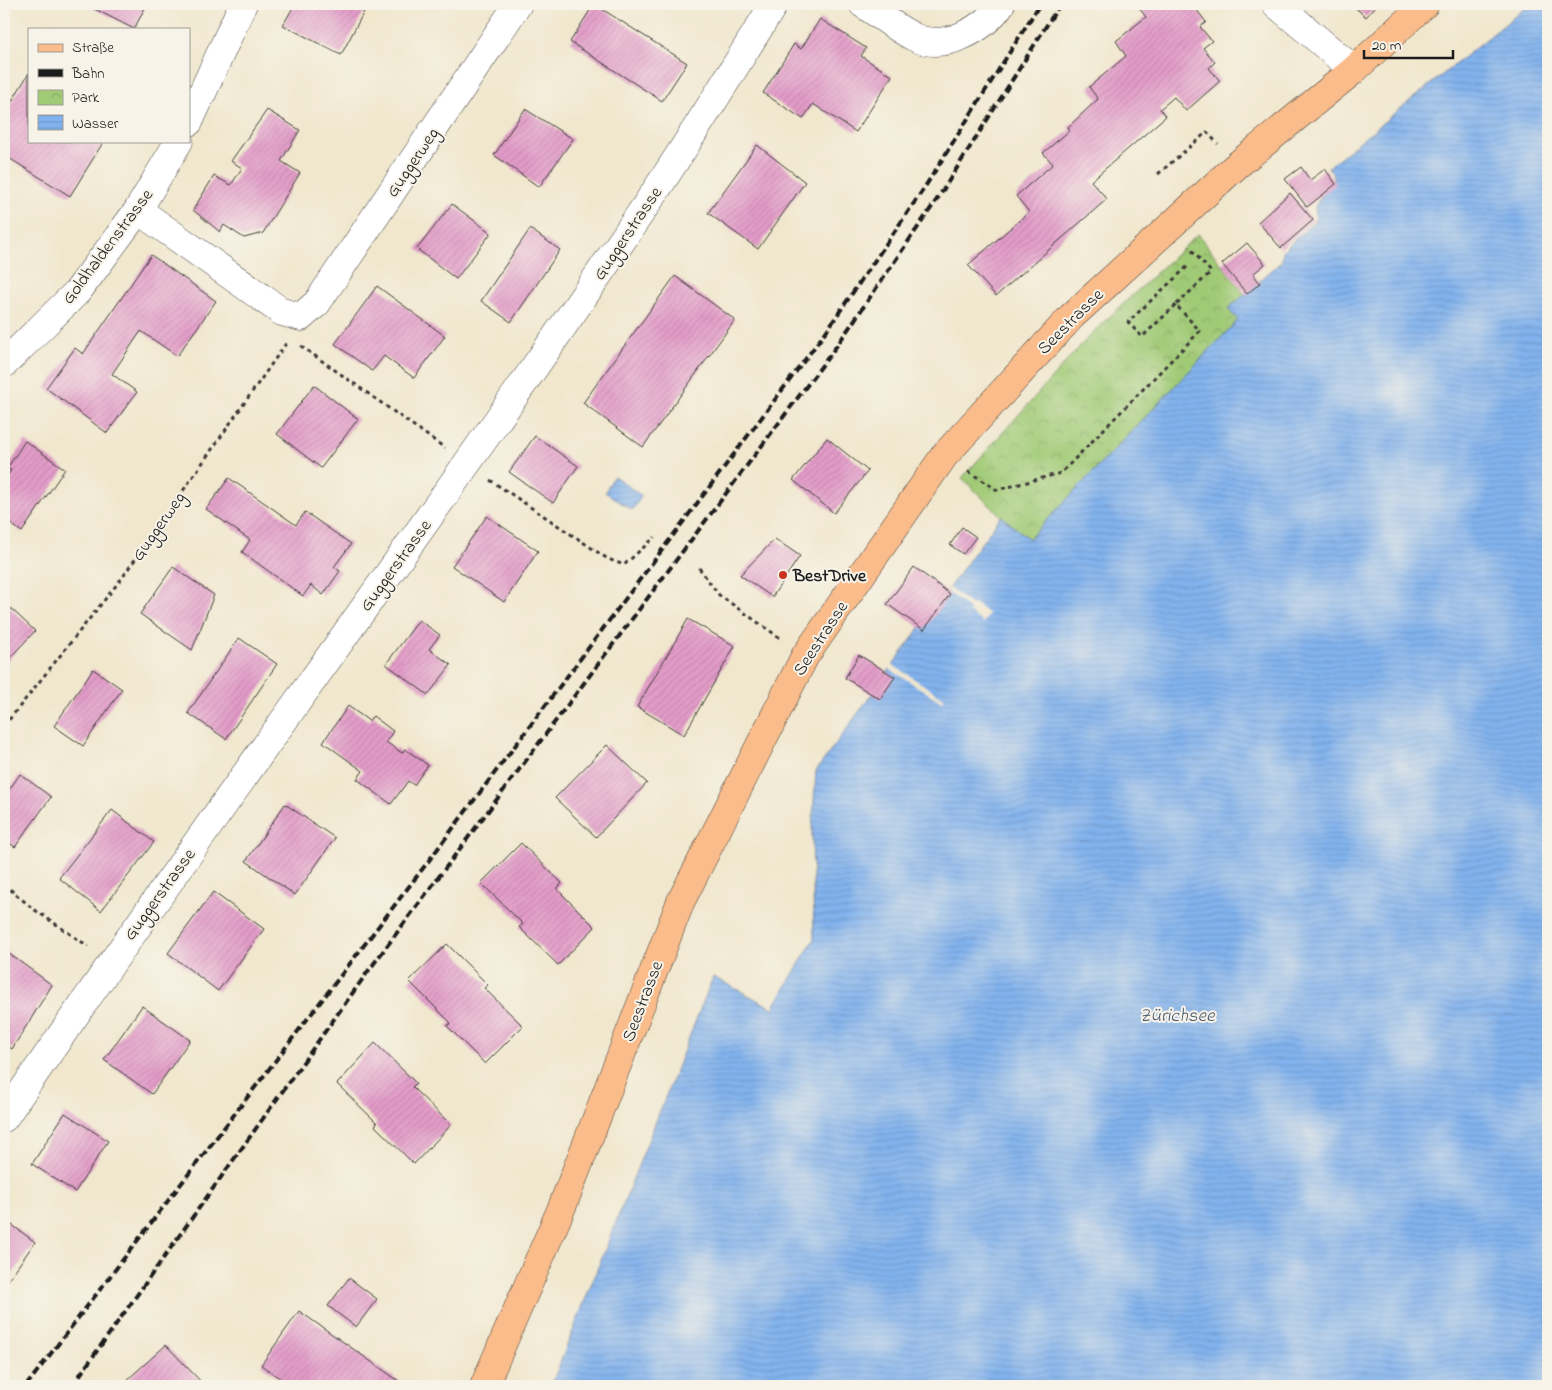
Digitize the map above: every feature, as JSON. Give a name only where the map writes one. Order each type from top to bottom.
[{"type":"main road","name":"Seestrasse","points":[[484,1386],[562,1207],[681,901],[805,656],[944,456],[1072,316],[1236,166],[1354,70],[1425,4]]},
{"type":"street","points":[[190,120],[244,4]]},
{"type":"street","name":"Guggerweg","points":[[296,328],[317,303],[518,4]]},
{"type":"street","name":"Guggerstrasse","points":[[4,1118],[116,954],[473,456],[648,203],[774,4]]},
{"type":"street","points":[[863,4],[916,38],[933,41],[951,40],[970,33],[986,22],[1001,4]]},
{"type":"street","points":[[1276,4],[1354,70]]},
{"type":"street","name":"Goldhaldenstrasse","points":[[4,364],[78,291],[138,210],[178,142]]},
{"type":"street","points":[[138,210],[282,312],[296,328]]},
{"type":"path","points":[[1158,174],[1207,132],[1236,166]]},
{"type":"path","points":[[1171,225],[1211,272],[1142,337],[1128,322],[1188,266]]},
{"type":"path","points":[[978,478],[996,490],[1061,473],[1200,330],[1176,305]]},
{"type":"path","points":[[296,328],[449,451]]},
{"type":"path","name":"Guggerweg","points":[[4,726],[122,578],[296,328]]},
{"type":"path","points":[[490,480],[608,560],[624,565],[655,537]]},
{"type":"path","points":[[699,568],[719,595],[805,656]]},
{"type":"path","points":[[4,884],[32,908],[75,938]]},
{"type":"green space","points":[[1198,234],[1245,295],[1228,308],[1238,320],[1029,539],[1001,516],[962,478],[1093,332]]},
{"type":"water","name":"Zürichsee","points":[[1530,4],[1548,4],[1548,1386],[551,1386],[713,977],[773,1008],[814,939],[812,831],[816,771],[1001,516],[1029,539],[1238,320],[1228,309],[1282,261],[1283,251],[1316,219],[1315,206],[1335,178],[1328,167]]},
{"type":"water","points":[[614,476],[642,496],[632,510],[605,492]]},
{"type":"pier","points":[[949,588],[972,605],[974,603],[989,614],[983,623],[947,591]]},
{"type":"pier","points":[[891,664],[944,698],[942,702],[888,668]]},
{"type":"building","points":[[85,4],[147,4],[135,28]]},
{"type":"building","points":[[295,4],[368,4],[341,55],[283,25]]},
{"type":"building","points":[[594,4],[687,63],[662,101],[570,42]]},
{"type":"building","points":[[1136,4],[1202,4],[1196,9],[1206,22],[1200,27],[1212,41],[1203,48],[1215,62],[1209,68],[1220,81],[1186,111],[1174,97],[1160,109],[1166,116],[1091,181],[1107,199],[996,296],[968,265],[1029,212],[1016,196],[1053,164],[1043,153],[1070,130],[1068,127],[1098,99],[1089,87],[1126,56],[1116,41],[1146,17]]},
{"type":"building","points":[[1351,4],[1378,4],[1366,17]]},
{"type":"building","points":[[820,19],[866,48],[861,56],[892,76],[856,132],[813,104],[803,119],[763,93],[794,44],[801,49]]},
{"type":"building","points":[[28,75],[28,142],[103,142],[70,196],[4,155],[4,114]]},
{"type":"building","points":[[525,109],[573,139],[539,187],[494,155]]},
{"type":"building","points":[[267,110],[300,130],[281,161],[300,173],[263,233],[244,238],[224,225],[220,232],[193,210],[214,176],[231,185],[242,168],[231,161]]},
{"type":"building","points":[[757,145],[805,182],[758,249],[708,213]]},
{"type":"building","points":[[1301,167],[1310,180],[1325,169],[1336,184],[1307,207],[1285,179]]},
{"type":"building","points":[[1290,193],[1313,220],[1281,248],[1258,222]]},
{"type":"building","points":[[452,204],[491,233],[456,279],[417,249]]},
{"type":"building","points":[[530,229],[560,250],[511,322],[481,301]]},
{"type":"building","points":[[1247,243],[1265,264],[1253,274],[1260,283],[1247,294],[1222,264]]},
{"type":"building","points":[[151,255],[216,301],[177,356],[141,331],[112,374],[137,392],[107,433],[46,388],[75,348],[83,354]]},
{"type":"building","points":[[675,276],[735,320],[643,447],[583,403]]},
{"type":"building","points":[[377,286],[445,336],[414,378],[384,356],[372,371],[335,344]]},
{"type":"building","points":[[314,385],[358,419],[321,468],[277,434]]},
{"type":"building","points":[[535,436],[578,466],[553,503],[509,472]]},
{"type":"building","points":[[827,438],[868,471],[834,513],[793,480]]},
{"type":"building","points":[[25,441],[65,469],[22,532],[4,519],[4,481],[11,470],[7,468]]},
{"type":"building","points":[[229,478],[296,525],[305,512],[351,544],[334,567],[340,571],[323,595],[311,585],[303,596],[242,552],[250,540],[206,509]]},
{"type":"building","points":[[487,516],[538,551],[504,602],[452,566]]},
{"type":"building","points":[[962,527],[976,537],[963,554],[950,545]]},
{"type":"building","points":[[775,539],[800,556],[772,597],[740,575]]},
{"type":"building","points":[[173,567],[214,595],[192,650],[140,614]]},
{"type":"building","points":[[914,567],[950,594],[924,630],[887,604]]},
{"type":"building","points":[[4,602],[35,631],[4,664]]},
{"type":"building","points":[[688,619],[735,646],[684,735],[637,707]]},
{"type":"building","points":[[419,620],[440,635],[429,649],[451,665],[428,695],[386,664]]},
{"type":"building","points":[[239,638],[277,664],[226,739],[188,713]]},
{"type":"building","points":[[859,655],[895,677],[880,699],[845,678]]},
{"type":"building","points":[[93,669],[122,689],[83,746],[54,726]]},
{"type":"building","points":[[348,706],[369,721],[373,716],[393,731],[386,742],[402,753],[405,749],[428,765],[414,785],[408,781],[391,804],[357,779],[363,771],[323,742]]},
{"type":"building","points":[[607,745],[647,783],[596,837],[555,798]]},
{"type":"building","points":[[20,774],[51,797],[15,847],[4,839],[4,797]]},
{"type":"building","points":[[285,804],[335,838],[295,895],[246,861]]},
{"type":"building","points":[[112,810],[154,842],[101,911],[59,878]]},
{"type":"building","points":[[521,843],[562,883],[557,889],[595,927],[558,965],[519,927],[523,924],[481,883]]},
{"type":"building","points":[[213,892],[264,929],[218,991],[168,953]]},
{"type":"building","points":[[447,944],[488,985],[484,988],[523,1026],[485,1064],[447,1026],[451,1023],[409,981]]},
{"type":"building","points":[[4,950],[52,985],[12,1049],[4,1043]]},
{"type":"building","points":[[142,1006],[190,1040],[152,1094],[104,1060]]},
{"type":"building","points":[[375,1043],[416,1083],[412,1087],[451,1125],[414,1164],[375,1126],[377,1123],[337,1084]]},
{"type":"building","points":[[65,1113],[108,1141],[75,1192],[32,1164]]},
{"type":"building","points":[[4,1219],[35,1242],[4,1286]]},
{"type":"building","points":[[349,1278],[377,1299],[356,1327],[328,1306]]},
{"type":"building","points":[[299,1311],[406,1386],[291,1386],[261,1365]]},
{"type":"building","points":[[166,1345],[205,1386],[131,1386],[126,1381]]},
{"type":"railway","points":[[26,1386],[427,863],[825,333],[923,190],[1040,4]]},
{"type":"railway","points":[[72,1386],[369,970],[838,344],[938,198],[1060,4]]},
{"type":"place","name":"BestDrive","points":[[783,575]]}]
